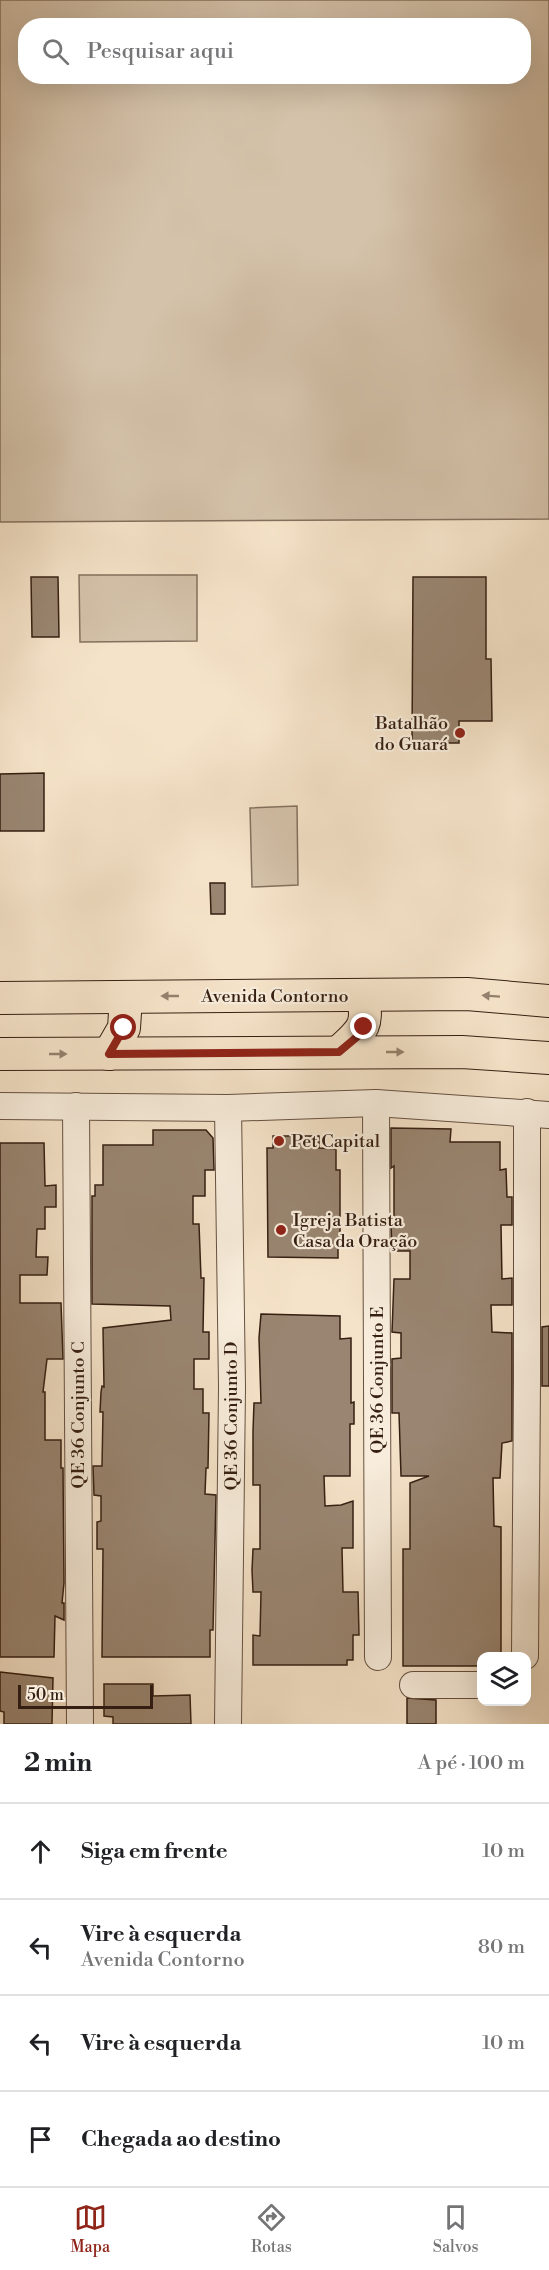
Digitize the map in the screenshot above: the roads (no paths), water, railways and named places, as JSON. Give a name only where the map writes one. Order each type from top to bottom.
[{"type":"main road","name":"Avenida Contorno","points":[[0,998],[467,994],[549,1001]]},
{"type":"main road","points":[[339,1052],[358,1036],[364,1027],[365,1007],[362,996]]},
{"type":"main road","points":[[109,1054],[124,1028],[126,997]]},
{"type":"main road","points":[[0,1054],[462,1052],[549,1058]]},
{"type":"street","points":[[0,1106],[228,1108],[376,1103],[538,1113],[527,1381],[525,1652]]},
{"type":"street","name":"QE 36 Conjunto E","points":[[376,1103],[378,1657]]},
{"type":"street","name":"QE 36 Conjunto C","points":[[76,1106],[80,1724]]},
{"type":"street","name":"QE 36 Conjunto D","points":[[228,1108],[232,1387],[228,1724]]},
{"type":"street","points":[[413,1685],[477,1685]]},
{"type":"place","name":"Batalhão do Guará","points":[[460,733]]},
{"type":"place","name":"Pet Capital","points":[[279,1141]]},
{"type":"place","name":"Igreja Batista Casa da Oração","points":[[281,1230]]}]
